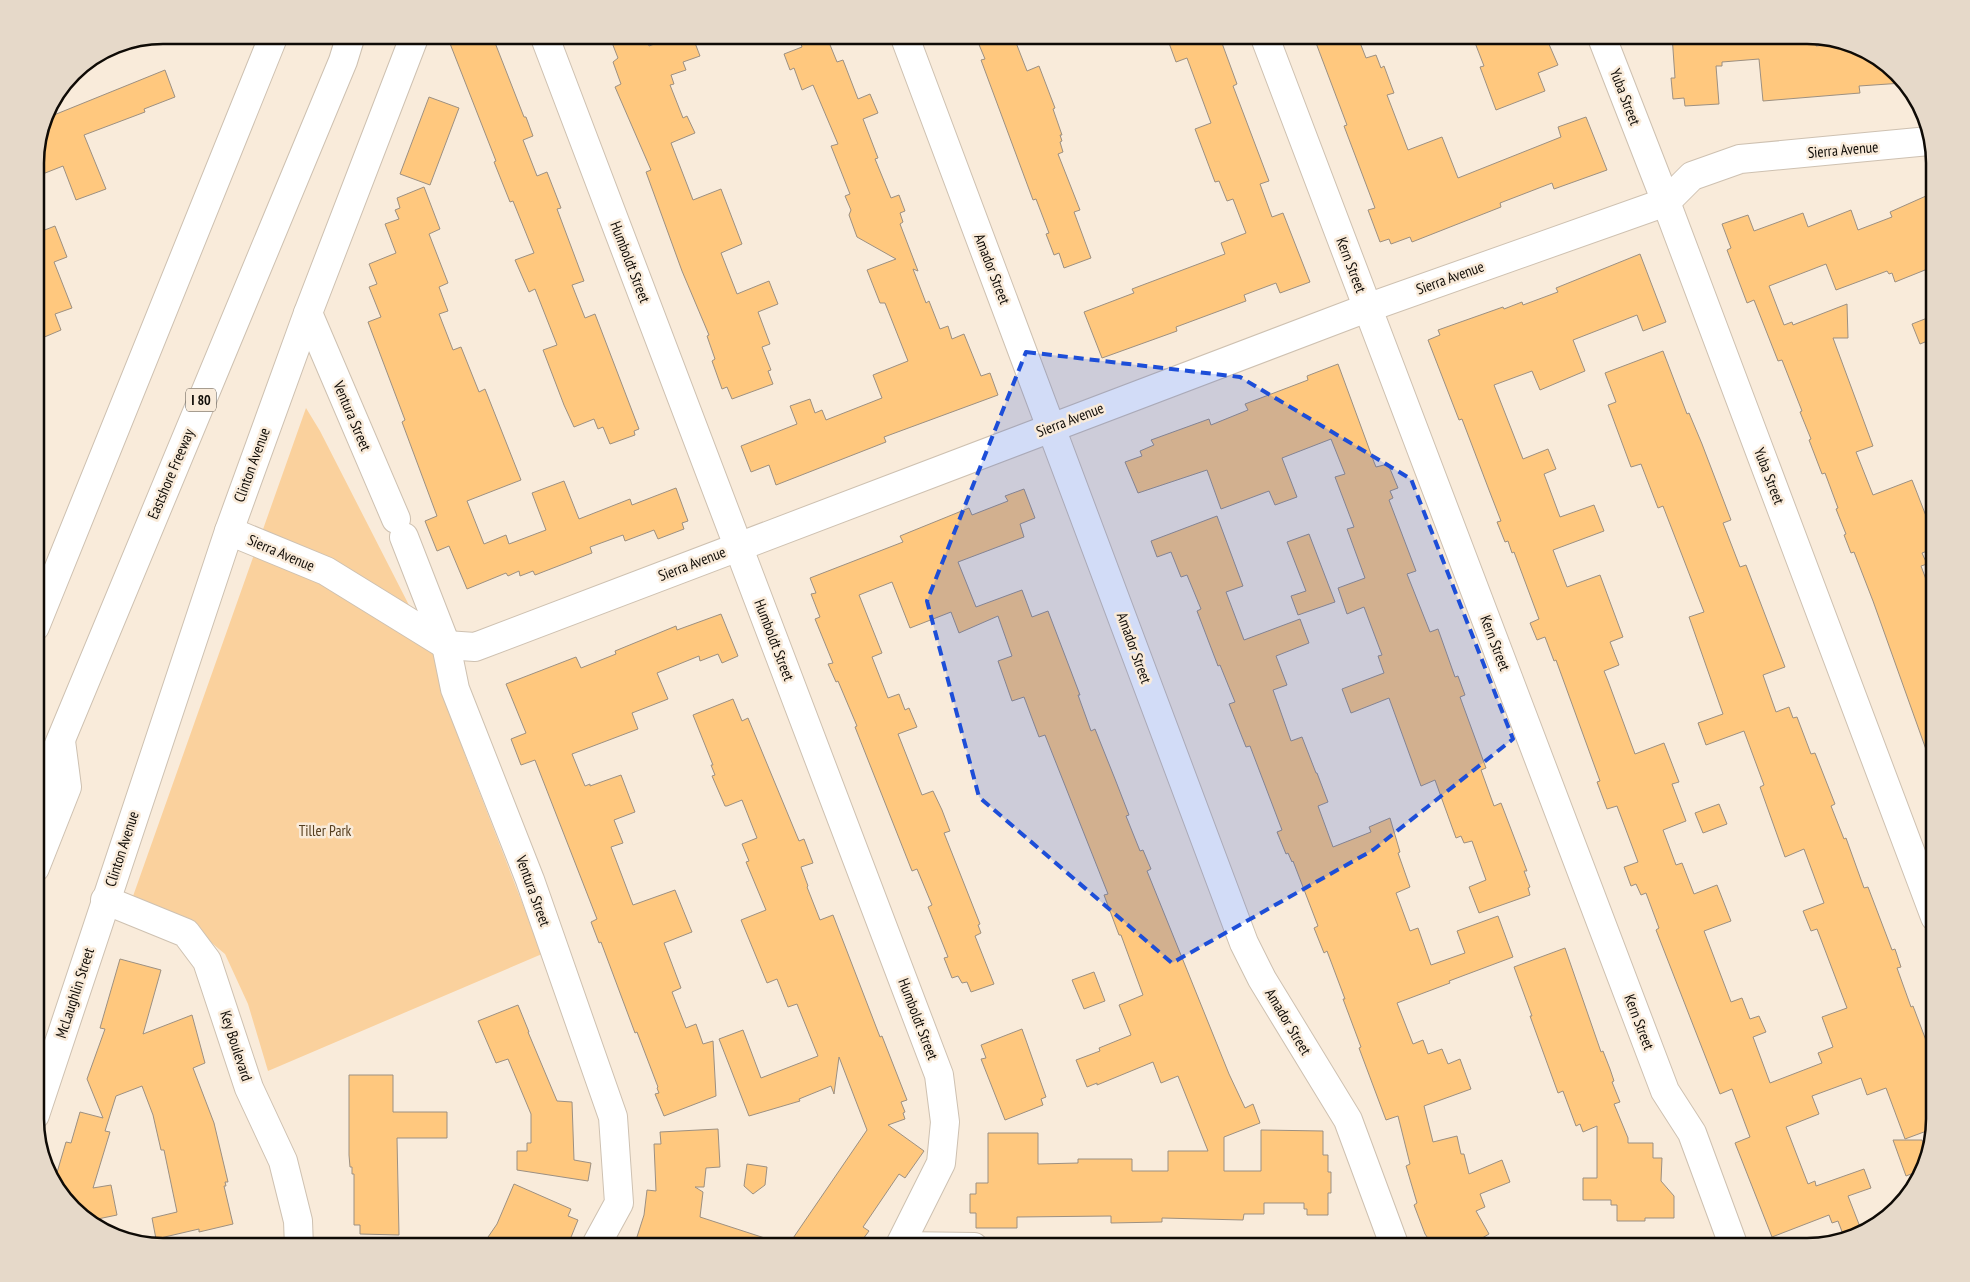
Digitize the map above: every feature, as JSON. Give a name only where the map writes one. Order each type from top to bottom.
[{"type":"main road","points":[[44,605],[270,44]]},
{"type":"main road","name":"Eastshore Freeway","points":[[44,779],[342,61],[347,44]]},
{"type":"main road","points":[[342,61],[350,44]]},
{"type":"main road","name":"Clinton Avenue","points":[[105,900],[229,531],[308,313],[411,44]]},
{"type":"main road","name":"Humboldt Street","points":[[547,44],[939,1074],[945,1122],[940,1163],[904,1238]]},
{"type":"main road","name":"Amador Street","points":[[907,44],[1244,942],[1262,978],[1348,1120],[1392,1238]]},
{"type":"main road","name":"Kern Street","points":[[1267,44],[1665,1091],[1692,1134],[1731,1238]]},
{"type":"main road","name":"Yuba Street","points":[[1605,44],[1666,202],[1926,893]]},
{"type":"main road","name":"Sierra Avenue","points":[[229,531],[326,571],[446,644],[475,647],[1367,308],[1666,202],[1692,176],[1740,160],[1924,141]]},
{"type":"main road","name":"Ventura Street","points":[[308,313],[400,528],[446,644],[455,689],[530,880],[613,1117],[619,1203],[600,1238]]},
{"type":"main road","points":[[44,572],[68,547]]},
{"type":"main road","points":[[44,845],[67,787],[60,739]]},
{"type":"main road","name":"McLaughlin Street","points":[[44,1087],[105,900]]},
{"type":"main road","name":"Key Boulevard","points":[[105,900],[186,933],[207,961],[250,1088],[282,1161],[298,1221],[299,1238]]},
{"type":"highlighted area","points":[[1026,352],[1240,377],[1411,479],[1513,739],[1373,850],[1172,963],[979,797],[927,601]]},
{"type":"green space","name":"Tiller Park","points":[[306,408],[320,431],[436,658],[465,755],[542,954],[268,1071],[248,1004],[225,954],[189,924],[132,899]]},
{"type":"building","points":[[450,44],[496,44],[533,136],[523,140],[537,176],[547,172],[561,208],[557,209],[584,281],[572,285],[585,318],[595,314],[639,429],[634,431],[635,435],[610,444],[603,427],[598,429],[594,419],[574,427],[543,350],[557,345],[535,289],[529,292],[515,260],[534,253],[513,201],[510,202],[494,162],[496,161]]},
{"type":"building","points":[[613,44],[648,44],[649,46],[654,44],[695,44],[700,56],[683,62],[686,70],[671,75],[674,84],[670,85],[683,118],[687,116],[695,133],[671,143],[693,200],[721,189],[742,244],[721,253],[737,294],[769,281],[778,304],[758,312],[770,344],[762,347],[771,370],[768,371],[773,384],[732,399],[727,387],[722,389],[712,361],[715,359],[707,336],[709,335],[682,271],[646,172],[651,170],[615,87],[621,84],[613,62],[618,58]]},
{"type":"building","points":[[801,44],[830,44],[837,62],[843,60],[858,99],[870,94],[878,113],[863,119],[878,158],[875,159],[891,198],[899,195],[905,211],[900,213],[903,222],[900,224],[918,271],[913,269],[926,303],[929,301],[940,329],[948,326],[952,339],[964,334],[981,376],[990,373],[998,395],[884,437],[886,442],[776,485],[769,465],[751,472],[741,446],[797,424],[790,406],[810,399],[815,413],[822,410],[826,420],[882,398],[873,375],[908,361],[885,303],[880,303],[867,270],[896,259],[857,237],[849,215],[851,210],[845,196],[850,194],[831,146],[838,144],[813,85],[802,90],[794,68],[790,70],[784,54],[802,47]]},
{"type":"building","points":[[979,44],[1016,44],[1027,71],[1039,66],[1055,108],[1053,109],[1062,135],[1060,135],[1062,141],[1060,142],[1063,152],[1058,154],[1080,210],[1074,212],[1091,258],[1064,268],[1059,253],[1054,255],[1046,234],[1049,233],[1036,199],[1033,200],[981,60],[985,59]]},
{"type":"building","points":[[1169,44],[1222,44],[1237,84],[1233,86],[1269,181],[1260,184],[1272,217],[1283,213],[1310,282],[1280,293],[1276,283],[1244,295],[1246,301],[1176,327],[1177,331],[1102,358],[1084,312],[1134,293],[1132,289],[1225,254],[1221,243],[1246,233],[1233,199],[1227,201],[1219,181],[1215,182],[1195,129],[1211,123],[1187,58],[1176,62]]},
{"type":"building","points":[[1316,44],[1361,44],[1366,58],[1376,55],[1381,68],[1384,66],[1394,93],[1387,95],[1408,150],[1442,137],[1458,178],[1561,137],[1558,127],[1586,117],[1607,170],[1554,189],[1552,183],[1500,203],[1501,207],[1412,242],[1410,237],[1391,244],[1389,239],[1380,242],[1368,210],[1375,208],[1344,126],[1347,125]]},
{"type":"building","points":[[1475,44],[1549,44],[1558,65],[1538,73],[1545,91],[1496,110],[1480,67],[1484,66]]},
{"type":"building","points":[[1673,44],[1807,44],[1830,46],[1860,56],[1886,73],[1896,83],[1859,86],[1860,93],[1763,101],[1759,59],[1722,62],[1722,66],[1716,66],[1719,104],[1685,106],[1684,98],[1673,99],[1671,78],[1675,78]]},
{"type":"building","points":[[165,70],[175,97],[144,109],[145,112],[84,135],[106,189],[76,200],[63,166],[44,173],[45,148],[54,115]]},
{"type":"building","points":[[429,97],[459,108],[430,185],[400,174]]},
{"type":"building","points":[[424,187],[440,229],[429,234],[448,283],[439,287],[448,311],[439,314],[453,350],[461,347],[479,392],[485,389],[521,480],[467,501],[484,544],[506,535],[509,544],[546,530],[532,493],[564,481],[579,519],[630,499],[632,505],[676,488],[688,521],[682,523],[684,529],[658,539],[654,530],[625,541],[623,535],[590,547],[592,553],[535,575],[533,571],[520,576],[519,571],[508,576],[506,573],[467,589],[449,546],[437,551],[425,521],[437,516],[402,422],[405,420],[368,322],[381,317],[369,287],[377,284],[369,264],[396,253],[385,224],[399,219],[395,210],[400,208],[397,198]]},
{"type":"building","points":[[1926,196],[1926,270],[1895,282],[1892,273],[1889,274],[1887,271],[1836,290],[1826,264],[1769,286],[1784,325],[1792,322],[1793,325],[1847,304],[1848,338],[1833,338],[1873,446],[1856,452],[1873,495],[1912,480],[1926,516],[1926,551],[1922,553],[1926,564],[1921,566],[1926,579],[1926,749],[1873,601],[1854,552],[1851,553],[1844,535],[1846,534],[1825,473],[1822,474],[1809,440],[1811,439],[1800,412],[1802,411],[1782,360],[1778,361],[1754,300],[1747,303],[1727,250],[1731,248],[1722,224],[1748,215],[1754,231],[1803,213],[1808,227],[1851,210],[1858,230],[1892,217],[1890,212]]},
{"type":"building","points":[[55,226],[67,257],[54,262],[72,308],[55,314],[61,330],[44,337],[44,230]]},
{"type":"building","points":[[1640,254],[1666,322],[1643,331],[1637,315],[1573,340],[1585,371],[1540,390],[1532,371],[1494,385],[1523,459],[1548,449],[1556,469],[1544,474],[1560,517],[1594,505],[1604,531],[1553,550],[1567,587],[1600,575],[1623,637],[1610,642],[1619,665],[1604,671],[1635,754],[1664,743],[1679,782],[1672,784],[1686,821],[1663,830],[1676,865],[1682,863],[1694,894],[1717,885],[1731,921],[1704,931],[1731,1002],[1742,998],[1750,1019],[1759,1016],[1766,1032],[1753,1037],[1770,1083],[1822,1063],[1818,1053],[1833,1047],[1822,1017],[1847,1008],[1817,929],[1811,931],[1803,911],[1824,903],[1804,849],[1785,857],[1760,787],[1764,785],[1744,731],[1706,745],[1698,723],[1723,714],[1689,617],[1704,612],[1663,506],[1658,508],[1641,464],[1631,467],[1608,405],[1616,402],[1605,373],[1663,351],[1731,520],[1723,523],[1740,567],[1746,565],[1785,667],[1763,675],[1776,712],[1789,707],[1793,718],[1797,717],[1811,754],[1815,753],[1835,804],[1831,806],[1844,839],[1846,838],[1864,888],[1868,887],[1892,950],[1895,949],[1901,967],[1897,968],[1911,1007],[1913,1006],[1926,1040],[1925,1132],[1905,1139],[1886,1088],[1867,1095],[1861,1078],[1812,1096],[1819,1114],[1786,1127],[1808,1184],[1815,1181],[1816,1186],[1864,1169],[1871,1188],[1848,1196],[1860,1226],[1842,1233],[1838,1221],[1832,1223],[1829,1215],[1772,1237],[1735,1143],[1750,1137],[1732,1089],[1720,1094],[1656,930],[1659,928],[1646,893],[1641,895],[1636,884],[1631,886],[1624,867],[1638,862],[1617,806],[1607,809],[1597,782],[1600,781],[1556,660],[1554,661],[1545,637],[1537,640],[1530,623],[1539,619],[1514,552],[1512,553],[1508,541],[1505,542],[1497,522],[1501,521],[1462,419],[1459,420],[1428,340],[1440,335],[1438,330],[1503,307],[1504,309],[1522,302],[1523,305],[1558,292],[1556,288]]},
{"type":"building","points":[[1926,319],[1926,342],[1920,344],[1912,324]]},
{"type":"building","points":[[1338,364],[1376,467],[1388,464],[1398,488],[1390,491],[1393,498],[1389,500],[1416,571],[1407,574],[1430,632],[1438,629],[1455,677],[1458,676],[1465,695],[1460,697],[1486,768],[1481,770],[1494,806],[1501,803],[1527,871],[1524,871],[1530,887],[1528,888],[1530,895],[1479,913],[1469,887],[1486,880],[1472,841],[1464,843],[1461,836],[1456,838],[1435,780],[1421,786],[1389,698],[1351,713],[1342,689],[1384,673],[1378,656],[1382,655],[1364,607],[1347,614],[1338,588],[1365,578],[1347,529],[1354,527],[1335,477],[1345,474],[1331,439],[1282,458],[1297,497],[1275,505],[1269,491],[1221,509],[1207,470],[1138,493],[1125,462],[1142,456],[1140,451],[1154,445],[1151,440],[1209,419],[1211,425],[1248,410],[1245,404],[1308,380],[1307,376]]},
{"type":"building","points":[[1024,489],[1035,518],[1020,524],[1024,537],[958,562],[976,607],[1022,590],[1032,617],[1048,611],[1080,695],[1078,695],[1091,731],[1095,729],[1129,815],[1126,816],[1140,851],[1143,850],[1151,869],[1147,871],[1229,1074],[1245,1108],[1253,1104],[1260,1123],[1224,1137],[1224,1171],[1261,1171],[1261,1130],[1323,1131],[1323,1155],[1328,1155],[1328,1172],[1331,1172],[1331,1193],[1328,1193],[1328,1215],[1307,1215],[1304,1203],[1264,1203],[1264,1214],[1244,1214],[1243,1220],[1162,1218],[1162,1222],[1111,1223],[1111,1216],[1017,1217],[1017,1228],[976,1228],[976,1213],[970,1213],[970,1194],[976,1194],[976,1183],[988,1183],[988,1133],[1038,1133],[1038,1164],[1078,1163],[1078,1159],[1132,1159],[1132,1171],[1168,1171],[1168,1151],[1208,1151],[1178,1076],[1161,1083],[1153,1062],[1097,1085],[1097,1083],[1087,1087],[1076,1060],[1100,1051],[1099,1048],[1131,1035],[1119,1005],[1143,995],[1104,895],[1108,894],[1045,735],[1039,737],[1024,697],[1012,701],[998,661],[1012,656],[998,616],[959,633],[951,612],[910,628],[892,582],[859,595],[882,653],[872,657],[888,698],[899,694],[905,710],[909,708],[917,727],[898,734],[922,795],[933,791],[942,810],[950,831],[944,833],[980,924],[978,925],[981,933],[975,936],[994,984],[971,992],[967,982],[962,983],[958,976],[952,978],[944,958],[948,957],[928,907],[932,905],[917,869],[912,871],[855,727],[857,726],[838,681],[836,682],[828,664],[833,663],[815,619],[820,617],[811,594],[816,593],[810,578],[903,542],[900,536],[969,508],[972,515],[1008,501],[1005,496]]},
{"type":"building","points":[[1217,516],[1243,586],[1226,592],[1244,640],[1300,619],[1309,643],[1276,656],[1287,685],[1273,690],[1291,741],[1302,737],[1317,773],[1328,802],[1318,806],[1333,847],[1371,832],[1369,827],[1390,818],[1400,852],[1398,853],[1410,887],[1396,893],[1410,931],[1418,928],[1431,965],[1465,953],[1457,931],[1498,916],[1513,957],[1397,1003],[1413,1044],[1423,1040],[1428,1054],[1442,1049],[1448,1064],[1460,1059],[1471,1089],[1424,1106],[1433,1142],[1457,1136],[1461,1154],[1464,1154],[1469,1174],[1502,1160],[1510,1182],[1480,1194],[1485,1207],[1476,1211],[1489,1234],[1482,1238],[1428,1238],[1425,1234],[1414,1205],[1417,1203],[1406,1166],[1410,1164],[1398,1116],[1386,1120],[1359,1048],[1361,1047],[1327,951],[1324,953],[1314,928],[1318,926],[1293,861],[1288,853],[1286,854],[1277,832],[1282,830],[1250,746],[1246,747],[1229,704],[1235,702],[1220,665],[1218,666],[1197,611],[1201,609],[1187,575],[1181,577],[1171,552],[1157,557],[1151,541]]},
{"type":"building","points":[[1309,534],[1335,602],[1298,615],[1291,596],[1306,591],[1287,542]]},
{"type":"building","points":[[721,614],[738,656],[722,663],[718,654],[700,661],[699,656],[657,673],[668,699],[632,713],[638,729],[572,754],[585,786],[621,775],[635,812],[614,820],[623,843],[611,847],[633,905],[675,890],[692,932],[664,943],[681,988],[672,992],[686,1028],[696,1024],[703,1044],[713,1041],[716,1096],[664,1116],[655,1094],[659,1093],[658,1087],[637,1032],[635,1033],[601,942],[599,943],[591,922],[597,919],[535,760],[521,765],[511,739],[526,733],[506,684],[576,657],[581,668],[616,654],[615,651],[676,626],[677,630]]},
{"type":"building","points":[[733,699],[742,721],[748,718],[799,841],[804,839],[813,863],[801,867],[820,920],[833,915],[880,1037],[882,1036],[907,1100],[901,1102],[905,1112],[903,1113],[905,1119],[888,1125],[924,1151],[905,1178],[899,1174],[863,1227],[869,1231],[864,1238],[793,1238],[867,1130],[839,1057],[834,1094],[831,1086],[799,1099],[800,1101],[749,1116],[719,1039],[743,1030],[761,1078],[818,1056],[797,1004],[788,1007],[777,979],[767,983],[741,920],[766,910],[746,862],[749,861],[742,844],[757,838],[742,800],[725,806],[712,776],[715,775],[711,765],[713,765],[693,715]]},
{"type":"building","points":[[1719,804],[1727,824],[1703,833],[1695,813]]},
{"type":"building","points":[[1565,948],[1601,1052],[1603,1051],[1614,1081],[1612,1082],[1620,1102],[1614,1104],[1628,1138],[1628,1143],[1653,1143],[1653,1158],[1662,1158],[1661,1181],[1674,1196],[1674,1218],[1645,1218],[1645,1221],[1617,1221],[1617,1205],[1611,1205],[1611,1200],[1583,1200],[1583,1178],[1597,1178],[1597,1126],[1583,1132],[1580,1124],[1576,1126],[1563,1091],[1558,1093],[1514,967]]},
{"type":"building","points":[[120,959],[161,970],[143,1034],[192,1015],[205,1063],[193,1068],[214,1123],[228,1182],[225,1182],[226,1186],[224,1186],[233,1224],[199,1232],[199,1229],[156,1238],[152,1218],[177,1212],[164,1150],[161,1150],[153,1115],[142,1086],[116,1096],[105,1131],[110,1132],[93,1188],[111,1185],[117,1215],[98,1219],[84,1209],[64,1185],[57,1173],[66,1142],[71,1143],[80,1112],[103,1118],[87,1079],[105,1029],[100,1028]]},
{"type":"building","points":[[1094,972],[1105,1001],[1084,1009],[1072,980]]},
{"type":"building","points":[[518,1005],[557,1101],[572,1102],[574,1160],[591,1163],[588,1181],[517,1170],[517,1151],[527,1151],[527,1143],[531,1143],[531,1114],[508,1059],[496,1063],[478,1021]]},
{"type":"building","points":[[1022,1029],[1046,1097],[1041,1099],[1043,1105],[1005,1120],[981,1059],[986,1058],[981,1045]]},
{"type":"building","points":[[349,1075],[393,1075],[393,1112],[447,1112],[447,1138],[397,1138],[399,1235],[360,1234],[360,1225],[354,1225],[354,1174],[352,1174],[352,1167],[350,1167],[349,1155]]},
{"type":"building","points":[[718,1129],[720,1167],[706,1168],[704,1187],[695,1187],[703,1192],[700,1217],[765,1238],[637,1238],[644,1215],[647,1190],[656,1191],[654,1144],[661,1144],[660,1132]]},
{"type":"building","points":[[1893,1140],[1922,1140],[1924,1144],[1914,1172],[1906,1176]]},
{"type":"building","points":[[747,1164],[767,1167],[765,1185],[753,1194],[744,1186]]},
{"type":"building","points":[[514,1184],[571,1209],[568,1216],[578,1220],[571,1238],[487,1238],[497,1224]]}]
